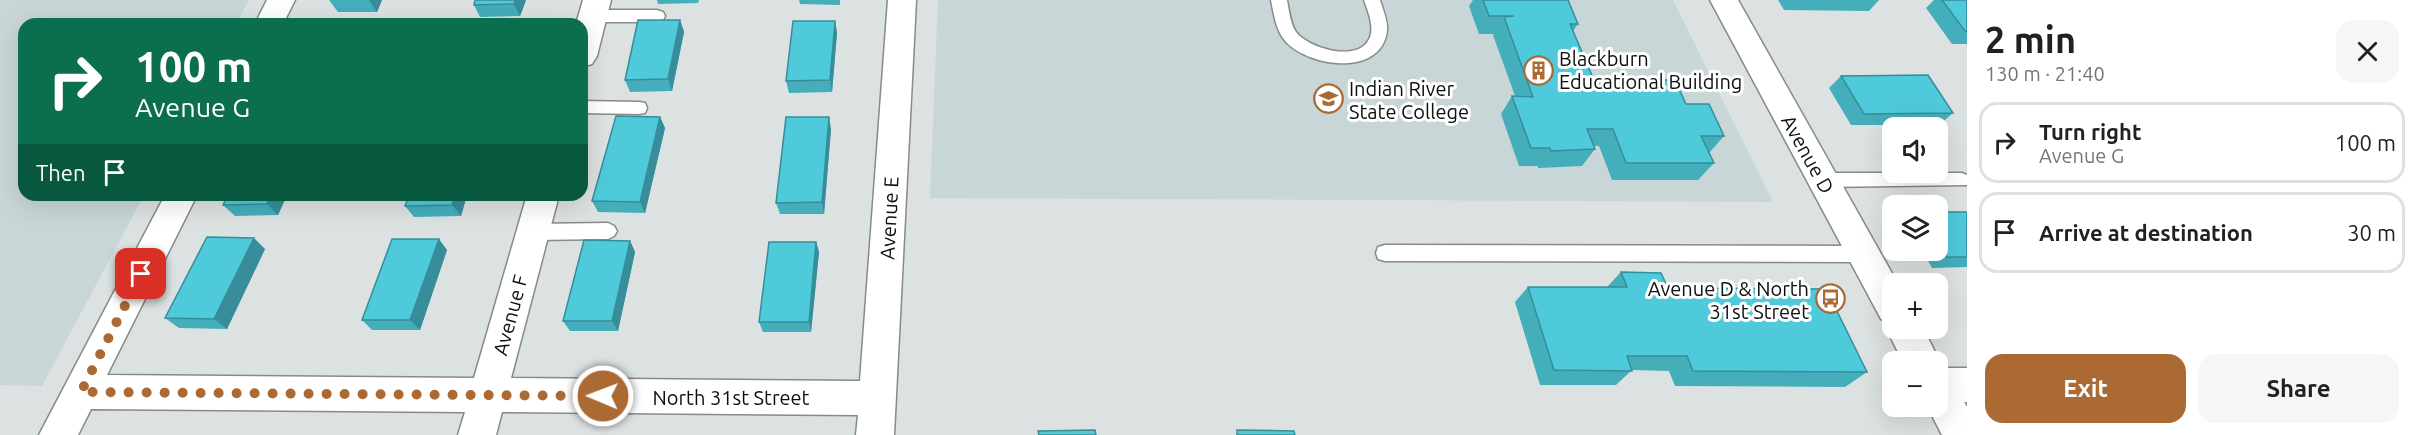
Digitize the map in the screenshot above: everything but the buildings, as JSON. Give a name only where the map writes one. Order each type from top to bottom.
[{"type":"street","points":[[272,18],[281,0]]},
{"type":"street","name":"Avenue E","points":[[875,435],[902,0]]},
{"type":"street","name":"Avenue D","points":[[1724,0],[1882,288]]},
{"type":"street","points":[[588,34],[595,8]]},
{"type":"street","points":[[58,435],[179,201]]},
{"type":"street","name":"Avenue F","points":[[477,435],[541,201]]},
{"type":"street","points":[[1948,385],[1967,385]]},
{"type":"street","name":"North 31st Street","points":[[81,392],[878,398]]},
{"type":"street","points":[[1948,409],[1962,435]]},
{"type":"lane","points":[[1279,0],[1287,31],[1293,39],[1314,53],[1340,58],[1363,53],[1377,40],[1378,22],[1372,0]]},
{"type":"lane","points":[[595,8],[657,16]]},
{"type":"lane","points":[[588,107],[639,108]]},
{"type":"lane","points":[[1823,180],[1962,180]]},
{"type":"lane","points":[[533,232],[608,231]]},
{"type":"lane","points":[[1384,253],[1863,254]]},
{"type":"shaded area","points":[[0,0],[249,0],[239,18],[18,18],[18,201],[141,201],[42,386],[0,385]]},
{"type":"shaded area","name":"Indian River State College","points":[[938,0],[1673,0],[1773,202],[930,198]]},
{"type":"place","name":"Blackburn Educational Building","points":[[1538,70]]},
{"type":"place","name":"Indian River State College","points":[[1328,99]]},
{"type":"place","name":"Avenue D & North 31st Street","points":[[1830,299]]},
{"type":"route","points":[[141,274],[81,392],[603,396]]}]
